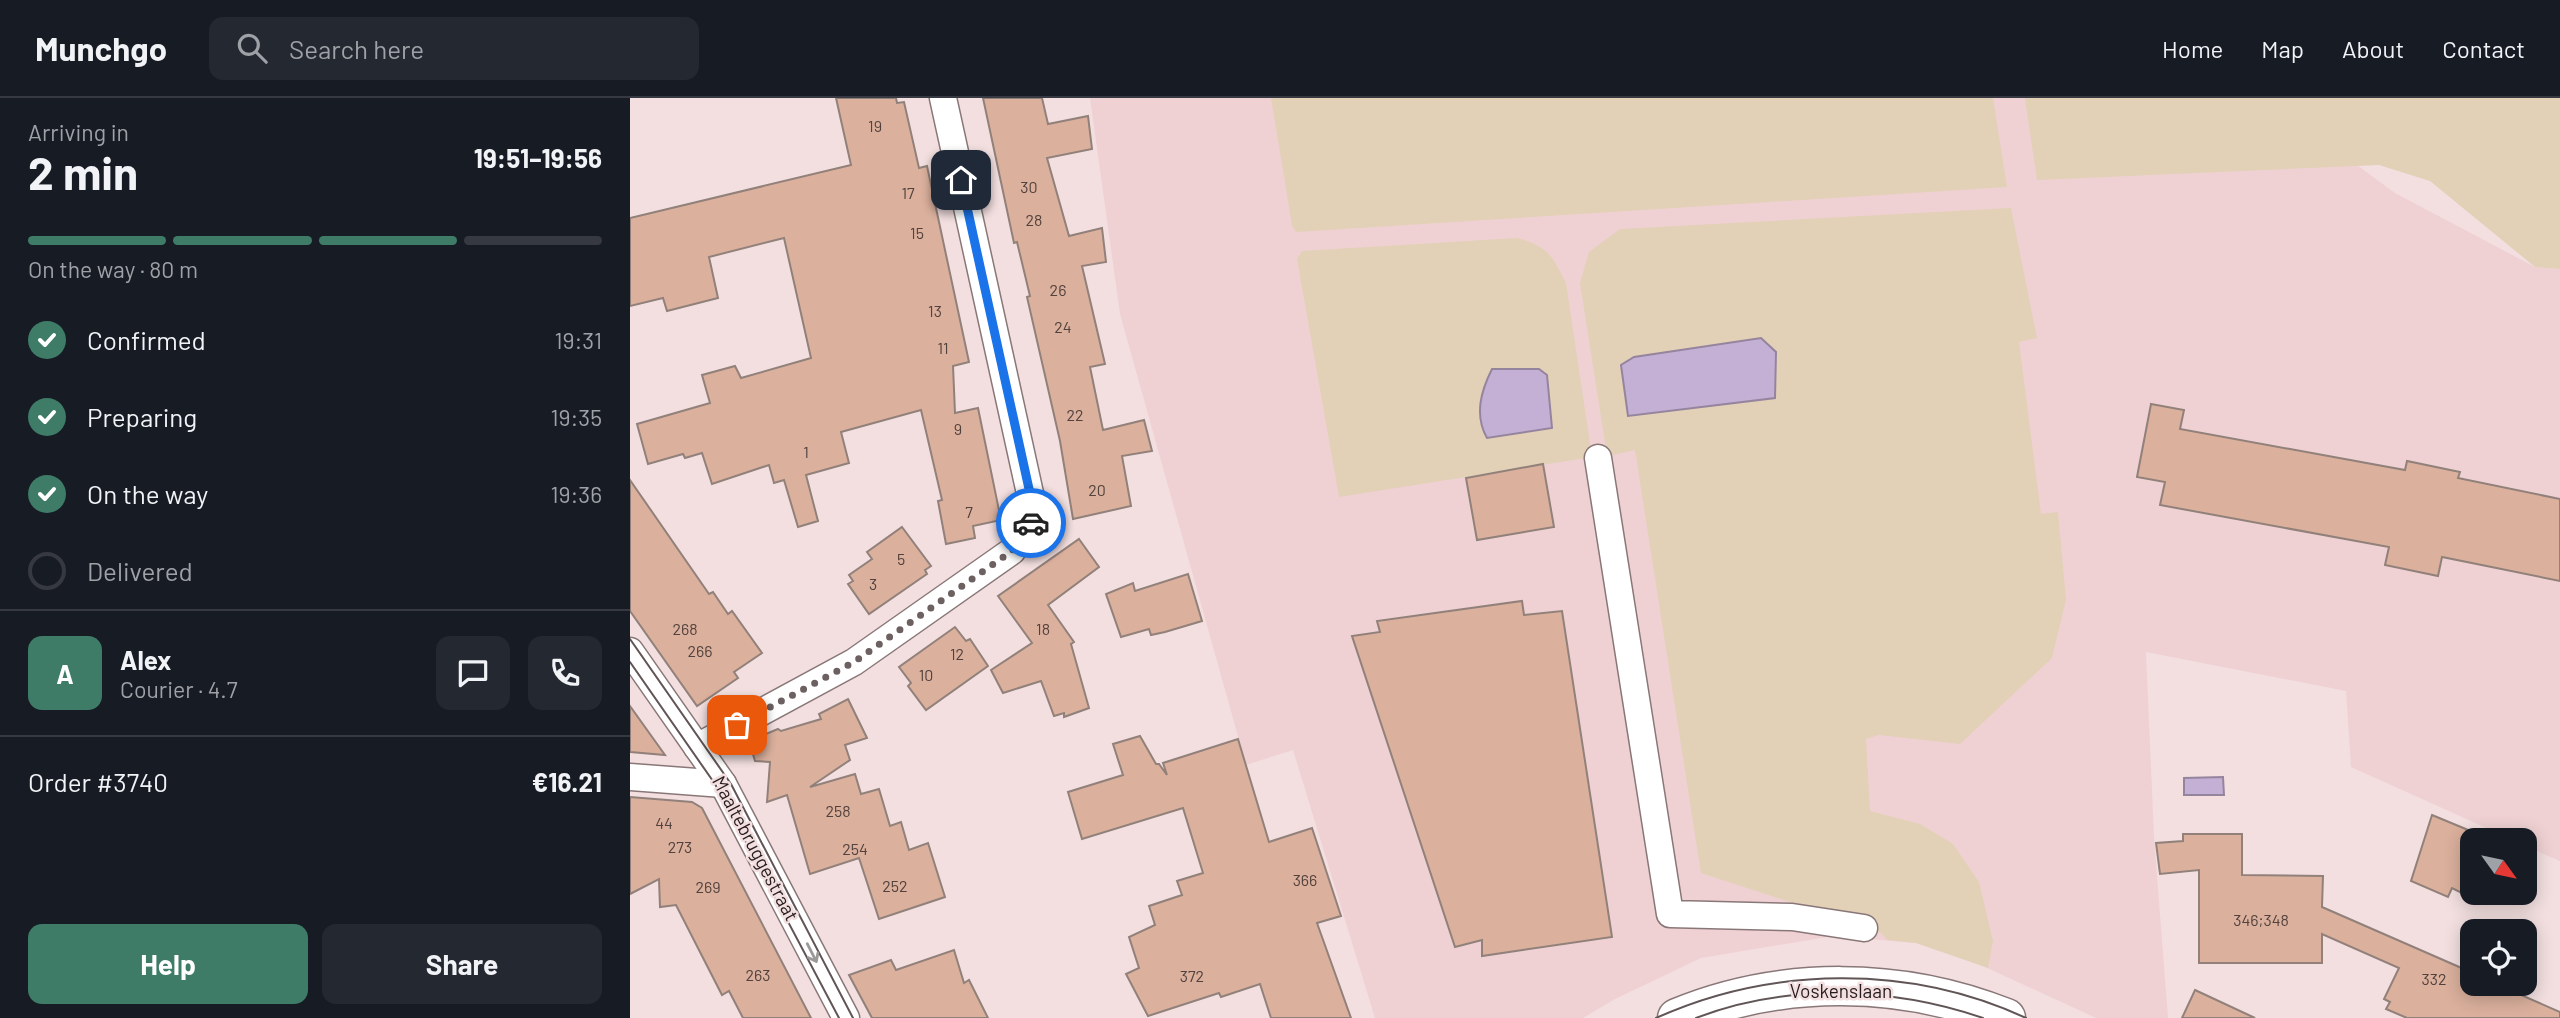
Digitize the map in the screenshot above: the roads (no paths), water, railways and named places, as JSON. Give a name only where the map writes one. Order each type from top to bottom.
[{"type":"street","points":[[697,747],[854,662],[1012,551],[1031,523],[1033,507],[943,98]]},
{"type":"street","points":[[1598,458],[1670,914],[1792,917],[1864,928]]},
{"type":"street","name":"Maaltebruggestraat","points":[[630,651],[723,784],[846,1018]]},
{"type":"street","points":[[630,777],[723,784]]},
{"type":"street","name":"Voskenslaan","points":[[1677,1018],[1754,995],[1826,986],[1926,994],[2006,1018]]},
{"type":"street","name":"Voskenslaan","points":[[1746,1018],[1808,1008],[1853,1007],[1938,1018]]},
{"type":"tram line","points":[[630,639],[731,784],[853,1018]]},
{"type":"tram line","points":[[630,662],[715,784],[839,1018]]},
{"type":"tram line","points":[[1656,1018],[1700,1001],[1746,988],[1841,978],[1935,988],[1982,1000],[2026,1018]]},
{"type":"tram line","points":[[1696,1018],[1766,999],[1840,993],[1913,1000],[1983,1018]]}]
